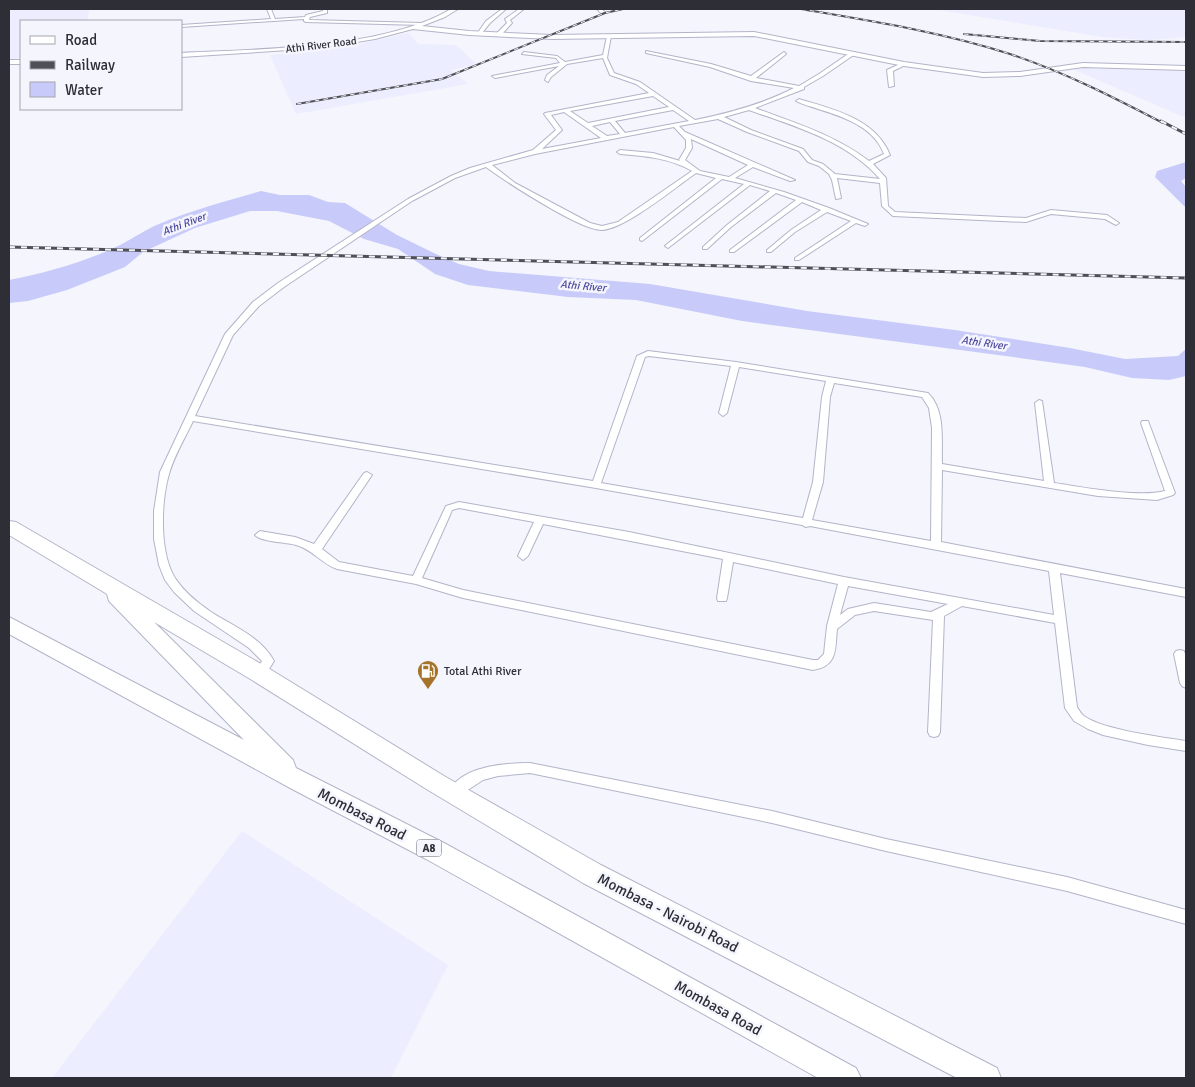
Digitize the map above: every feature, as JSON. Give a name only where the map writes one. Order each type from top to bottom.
[{"type":"highway","points":[[9,527],[68,560],[358,733]]},
{"type":"highway","points":[[98,578],[300,782]]},
{"type":"highway","name":"Mombasa Road","points":[[9,625],[300,782],[435,851],[846,1078]]},
{"type":"highway","name":"Mombasa - Nairobi Road","points":[[358,733],[454,793],[592,874],[987,1078]]},
{"type":"street","points":[[270,9],[273,19]]},
{"type":"street","points":[[182,26],[306,18],[323,13],[325,9]]},
{"type":"street","name":"Athi River Road","points":[[182,54],[318,47],[374,37],[413,27],[455,9]]},
{"type":"street","points":[[479,33],[488,22],[504,9]]},
{"type":"street","points":[[499,34],[510,23],[507,20],[522,9]]},
{"type":"street","points":[[306,18],[306,21],[312,22],[402,22],[422,24]]},
{"type":"street","points":[[413,27],[499,34],[609,36],[754,34],[904,64],[992,76],[1083,65],[1186,68]]},
{"type":"street","points":[[609,36],[605,56],[607,66],[613,75],[638,83],[694,122]]},
{"type":"street","points":[[648,52],[711,66],[751,79],[802,88]]},
{"type":"street","points":[[524,53],[557,57],[565,64]]},
{"type":"street","points":[[751,79],[784,53]]},
{"type":"street","points":[[260,674],[268,661],[262,652],[234,630],[198,608],[170,578],[163,558],[159,525],[161,489],[165,472],[229,334],[256,304],[354,236],[436,186],[487,165],[534,152],[623,134],[676,126],[719,117],[749,108],[802,88],[828,73],[853,53]]},
{"type":"street","points":[[495,76],[605,56]]},
{"type":"street","points":[[548,80],[549,76],[565,64]]},
{"type":"street","points":[[891,86],[890,70],[904,64]]},
{"type":"street","points":[[534,152],[559,130],[548,114],[654,94]]},
{"type":"street","points":[[799,101],[848,118],[881,140],[887,155],[868,164]]},
{"type":"street","points":[[587,125],[674,108]]},
{"type":"street","points":[[749,108],[828,137],[851,150],[884,181],[885,206],[890,213],[898,215],[1026,220],[1051,212],[1107,217],[1116,223]]},
{"type":"street","points":[[566,111],[606,138]]},
{"type":"street","points":[[719,117],[749,132],[798,148],[810,161],[821,164],[832,176],[838,198]]},
{"type":"street","points":[[611,120],[623,134]]},
{"type":"street","points":[[676,126],[685,134],[753,165],[792,180]]},
{"type":"street","points":[[685,134],[690,143],[690,148],[682,158],[686,165]]},
{"type":"street","points":[[620,152],[653,155],[686,165],[696,172],[775,191],[865,224]]},
{"type":"street","points":[[487,165],[501,176],[579,220],[602,228],[620,223],[696,172]]},
{"type":"street","points":[[730,179],[753,165]]},
{"type":"street","points":[[832,176],[884,181]]},
{"type":"street","points":[[642,239],[720,177]]},
{"type":"street","points":[[668,246],[748,184]]},
{"type":"street","points":[[705,248],[729,226],[775,191]]},
{"type":"street","points":[[732,251],[801,200]]},
{"type":"street","points":[[769,251],[793,231],[827,209]]},
{"type":"street","points":[[797,259],[855,220]]},
{"type":"street","points":[[596,485],[641,356],[655,354],[736,364],[919,393],[929,398],[936,415],[936,545]]},
{"type":"street","points":[[722,413],[736,364]]},
{"type":"street","points":[[806,524],[818,482],[826,397],[830,379]]},
{"type":"street","points":[[1039,403],[1048,484]]},
{"type":"street","points":[[189,418],[596,485],[806,524],[936,545],[1186,593]]},
{"type":"street","points":[[937,466],[1123,496],[1159,498],[1168,496],[1170,493],[1168,486],[1156,458],[1146,423]]},
{"type":"street","points":[[316,549],[367,475]]},
{"type":"street","points":[[416,580],[445,515],[453,506],[540,520],[729,556],[844,581],[1060,620]]},
{"type":"street","points":[[523,556],[540,520]]},
{"type":"street","points":[[260,535],[316,549],[328,562],[337,566],[416,580],[463,594],[813,665],[827,661],[832,626],[844,581]]},
{"type":"street","points":[[722,598],[729,556]]},
{"type":"street","points":[[1054,567],[1072,708],[1076,716],[1085,723],[1100,728],[1186,746]]},
{"type":"street","points":[[832,626],[852,612],[874,607],[925,616],[939,614],[959,603]]},
{"type":"street","points":[[934,732],[939,614]]},
{"type":"street","points":[[1180,654],[1186,684]]},
{"type":"street","points":[[454,793],[466,781],[483,774],[500,769],[530,768],[772,817],[886,845],[1067,884],[1186,917]]},
{"type":"shaded area","points":[[89,9],[88,20],[20,20],[20,58],[9,59],[9,10]]},
{"type":"shaded area","points":[[933,9],[1186,9],[1186,37],[1148,40],[1102,37]]},
{"type":"shaded area","points":[[409,33],[418,44],[456,45],[476,64],[451,70],[468,84],[296,114],[270,55],[341,48]]},
{"type":"shaded area","points":[[1086,66],[1186,71],[1186,118],[1070,68]]},
{"type":"shaded area","points":[[242,831],[448,965],[391,1078],[52,1078]]},
{"type":"water","points":[[1186,162],[1186,178],[1181,181],[1186,187],[1186,208],[1155,177],[1157,171]]},
{"type":"water","name":"Athi River","points":[[261,191],[280,195],[309,195],[328,202],[345,203],[397,235],[438,255],[459,264],[489,271],[650,284],[807,311],[955,330],[1070,348],[1125,359],[1178,356],[1186,349],[1186,376],[1169,380],[1132,378],[1085,367],[742,321],[636,300],[568,297],[468,285],[435,274],[398,249],[364,239],[329,221],[277,211],[250,211],[195,228],[143,252],[125,267],[67,290],[28,301],[9,303],[9,280],[81,261],[127,242],[149,228],[171,219]]},
{"type":"railway","points":[[297,104],[442,79],[605,13],[623,9]]},
{"type":"railway","points":[[801,9],[932,33],[1010,54],[1107,94],[1163,123]]},
{"type":"railway","points":[[964,34],[1040,41],[1186,42]]},
{"type":"railway","points":[[1161,121],[1186,134]]},
{"type":"railway","points":[[9,247],[1186,278]]},
{"type":"place","name":"Total Athi River","points":[[428,690]]}]
